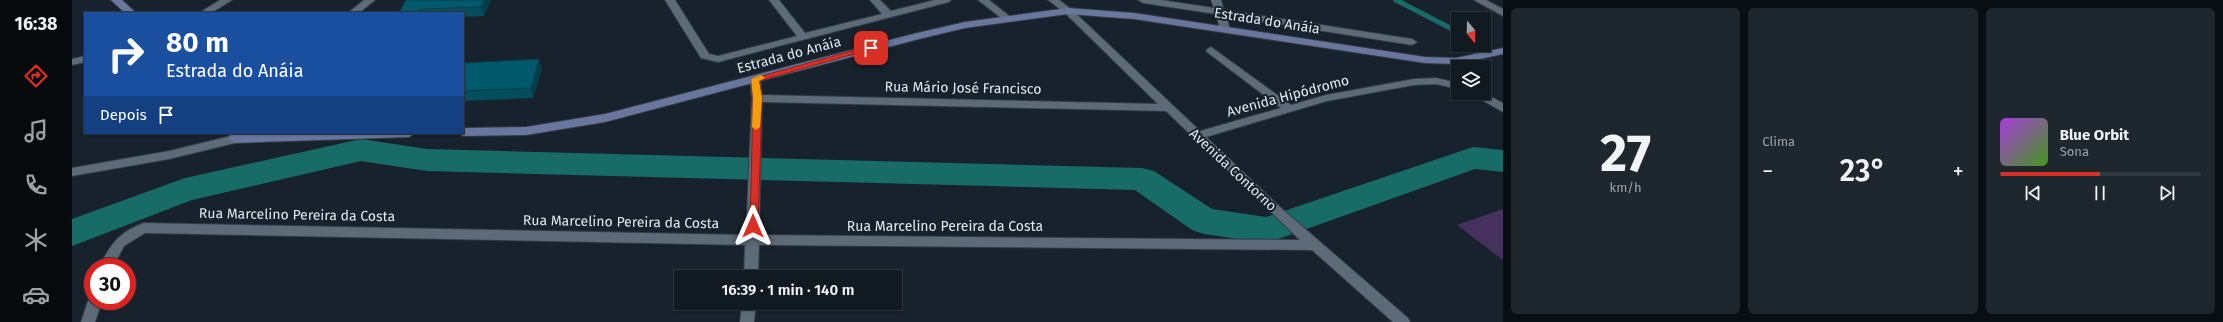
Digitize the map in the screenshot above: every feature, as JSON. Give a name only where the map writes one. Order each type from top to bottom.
[{"type":"street","points":[[116,0],[130,12]]},
{"type":"street","points":[[206,12],[226,0]]},
{"type":"street","points":[[354,12],[370,0]]},
{"type":"street","points":[[670,0],[705,56],[709,59],[718,60],[946,0]]},
{"type":"street","points":[[774,0],[803,37]]},
{"type":"street","points":[[875,0],[889,15]]},
{"type":"street","points":[[983,0],[1008,19]]},
{"type":"street","name":"Avenida Contorno","points":[[1052,0],[1068,11],[1276,211],[1403,322]]},
{"type":"street","points":[[1143,0],[1412,42]]},
{"type":"street","points":[[1216,0],[1225,30]]},
{"type":"street","points":[[1479,0],[1503,13]]},
{"type":"street","name":"Estrada do Anáia","points":[[464,132],[526,131],[566,126],[605,118],[917,36],[1008,19],[1068,11],[1112,13],[1430,60],[1456,61],[1503,51]]},
{"type":"street","points":[[1211,50],[1290,109]]},
{"type":"street","points":[[72,62],[84,60]]},
{"type":"street","points":[[751,270],[757,98],[755,79]]},
{"type":"street","name":"Avenida Hipódromo","points":[[1197,136],[1326,98],[1414,82],[1436,81],[1451,84]]},
{"type":"street","name":"Rua Mário José Francisco","points":[[757,98],[1168,108]]},
{"type":"street","points":[[1488,100],[1503,108]]},
{"type":"street","points":[[72,172],[170,155],[236,136],[351,134]]},
{"type":"street","name":"Rua Marcelino Pereira da Costa","points":[[110,258],[116,244],[125,236],[144,228],[753,240],[1310,242]]},
{"type":"street","points":[[88,322],[92,310]]},
{"type":"street","points":[[747,322],[748,310]]},
{"type":"shaded area","points":[[1503,209],[1503,260],[1457,225]]},
{"type":"building","points":[[406,0],[484,0],[481,7],[419,9],[418,12],[400,12]]},
{"type":"building","points":[[539,59],[531,88],[464,91],[464,63]]},
{"type":"waterway","points":[[1396,0],[1451,28]]},
{"type":"waterway","points":[[72,233],[185,190],[361,150],[427,160],[1142,179],[1204,221],[1267,230],[1473,158],[1503,161]]},
{"type":"slow traffic","points":[[756,127],[757,98],[755,79],[761,78]]},
{"type":"route","points":[[753,226],[753,185],[757,98],[755,79],[871,48]]}]
